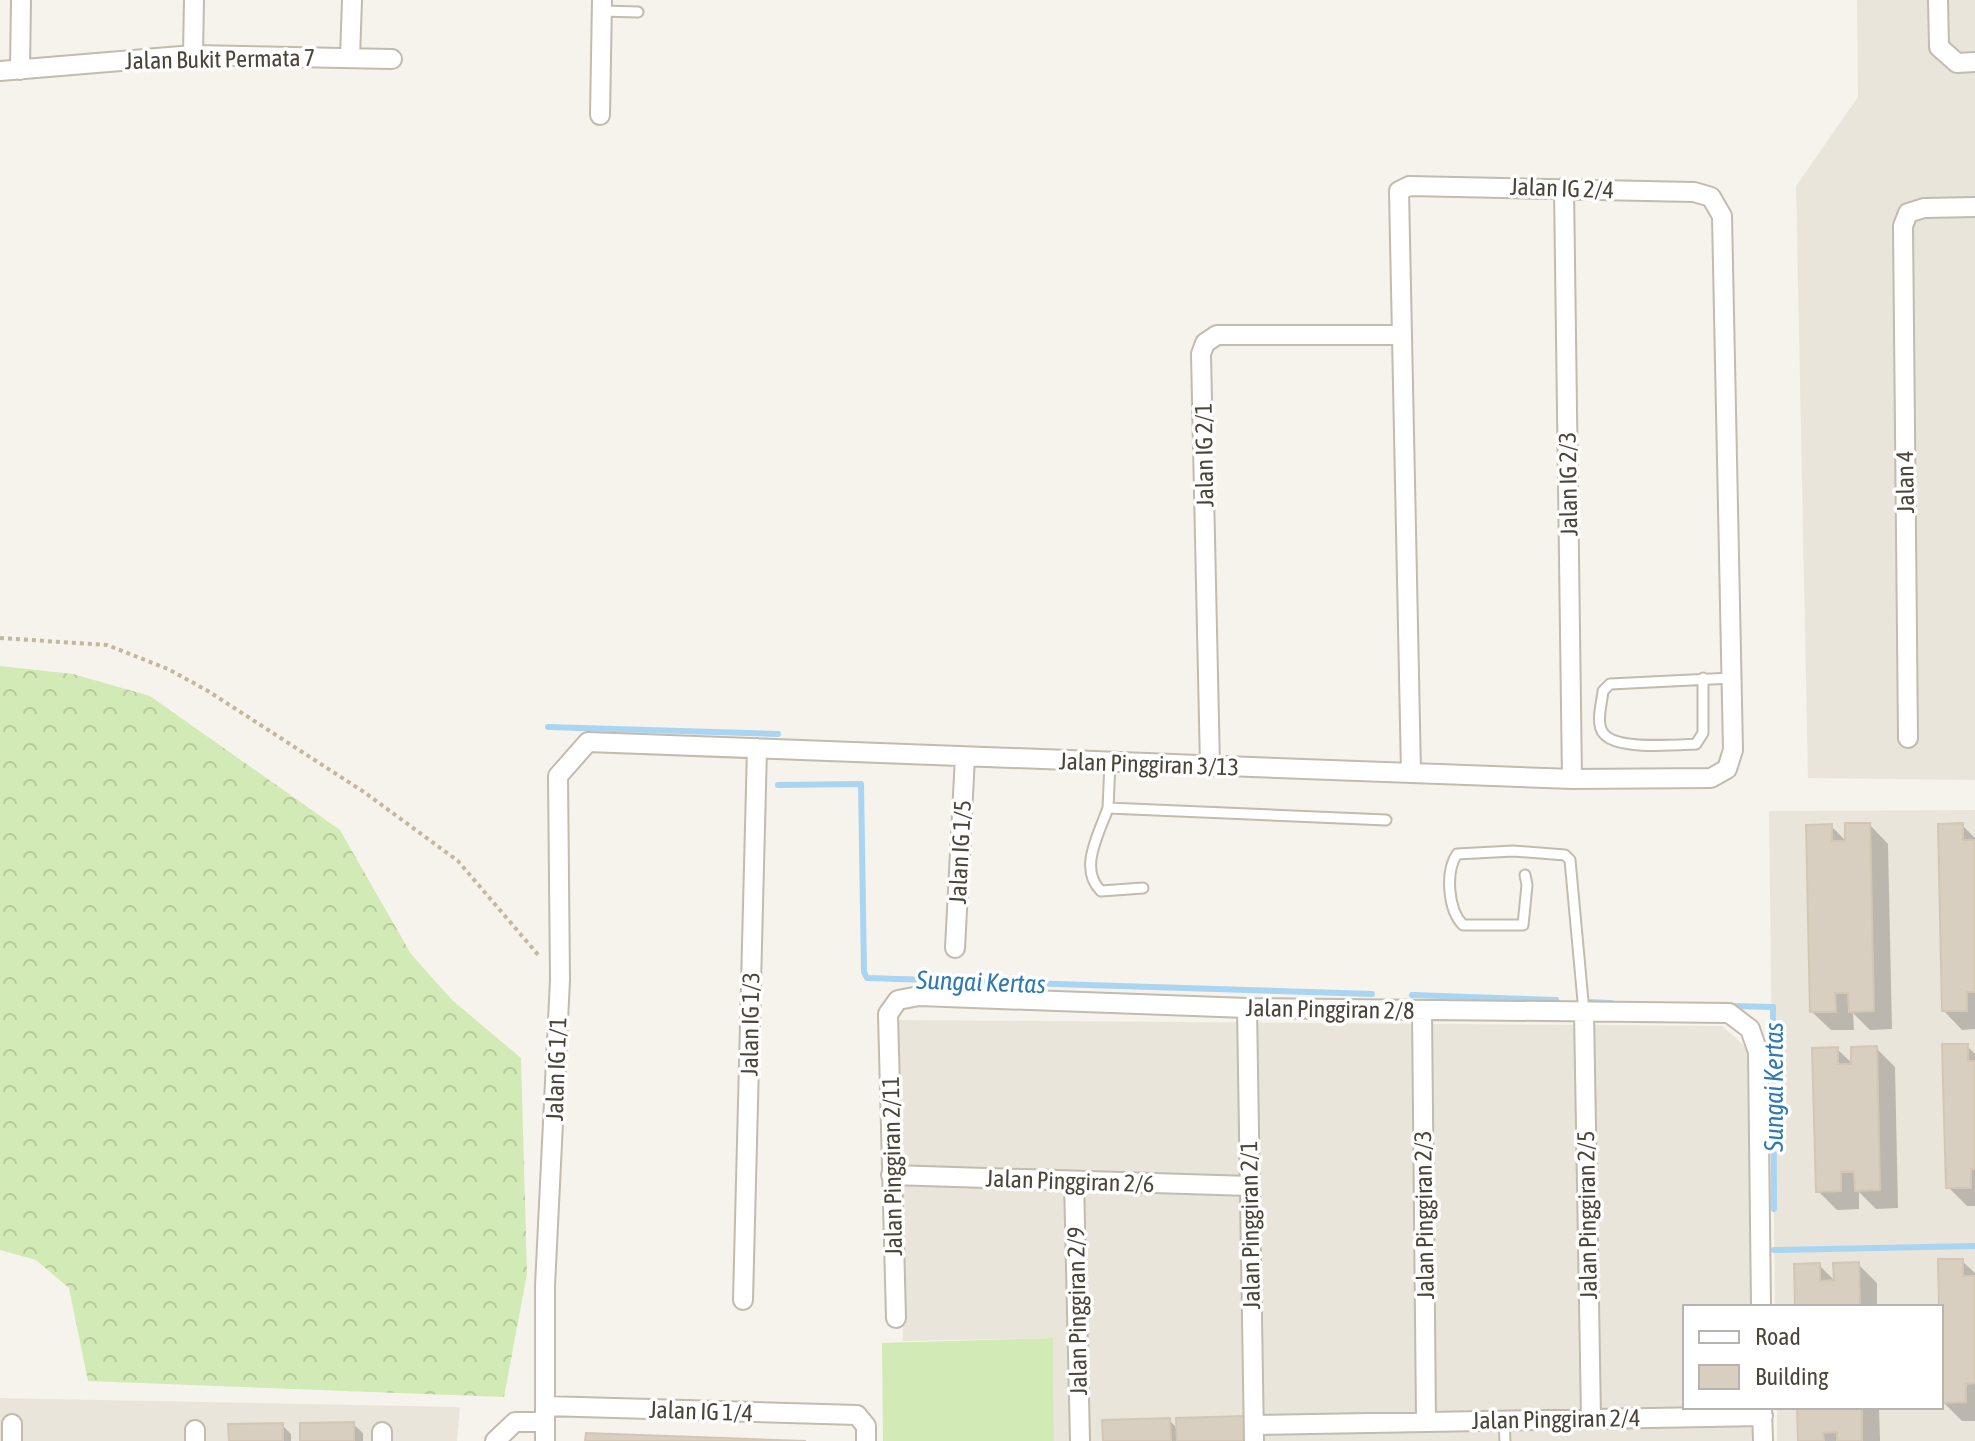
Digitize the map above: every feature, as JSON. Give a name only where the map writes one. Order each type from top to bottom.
[{"type":"street","points":[[20,70],[21,0]]},
{"type":"street","points":[[193,55],[194,0]]},
{"type":"street","points":[[350,57],[352,0]]},
{"type":"street","points":[[1938,0],[1939,47],[1957,63],[1975,62]]},
{"type":"street","points":[[600,115],[602,6]]},
{"type":"street","name":"Jalan Bukit Permata 7","points":[[0,71],[193,55],[392,59]]},
{"type":"street","name":"Jalan IG 2/4","points":[[1411,772],[1399,191],[1409,186],[1564,188],[1694,192],[1711,197],[1722,216],[1733,750],[1727,769],[1711,778]]},
{"type":"street","name":"Jalan IG 2/3","points":[[1564,188],[1572,779]]},
{"type":"street","name":"Jalan 4","points":[[1908,738],[1903,226],[1908,213],[1924,208],[1975,207]]},
{"type":"street","name":"Jalan IG 2/1","points":[[1210,767],[1201,354],[1205,343],[1217,335],[1402,335]]},
{"type":"street","name":"Jalan Pinggiran 3/13","points":[[588,742],[1572,779],[1711,778]]},
{"type":"street","name":"Jalan IG 1/1","points":[[545,1441],[545,1286],[560,980],[558,776],[588,742]]},
{"type":"street","name":"Jalan IG 1/3","points":[[743,1300],[757,748]]},
{"type":"street","name":"Jalan IG 1/5","points":[[955,948],[965,757]]},
{"type":"street","name":"Jalan Pinggiran 2/8","points":[[888,1014],[898,1000],[919,996],[1247,1008],[1729,1013],[1750,1029],[1758,1052],[1761,1305]]},
{"type":"street","name":"Jalan Pinggiran 2/1","points":[[1247,1008],[1254,1433]]},
{"type":"street","name":"Jalan Pinggiran 2/3","points":[[1422,1010],[1426,1420]]},
{"type":"street","name":"Jalan Pinggiran 2/5","points":[[1584,1012],[1591,1418]]},
{"type":"street","name":"Jalan Pinggiran 2/11","points":[[888,1014],[896,1318]]},
{"type":"street","name":"Jalan Pinggiran 2/6","points":[[891,1175],[1250,1186]]},
{"type":"street","name":"Jalan Pinggiran 2/9","points":[[1074,1181],[1080,1441]]},
{"type":"street","points":[[1762,1412],[1763,1441]]},
{"type":"street","name":"Jalan Pinggiran 2/4","points":[[1254,1433],[1426,1420],[1762,1412]]},
{"type":"street","name":"Jalan IG 1/4","points":[[495,1441],[515,1422],[545,1414],[857,1415],[866,1426],[866,1441]]},
{"type":"lane","points":[[602,6],[638,12]]},
{"type":"lane","points":[[1703,678],[1703,733],[1696,744],[1617,743],[1603,734],[1600,724],[1603,691],[1610,684],[1703,678],[1732,678]]},
{"type":"lane","points":[[1110,763],[1108,808],[1089,866],[1091,881],[1101,891],[1143,888]]},
{"type":"lane","points":[[1108,808],[1386,820]]},
{"type":"lane","points":[[1525,875],[1523,925],[1480,927],[1463,925],[1458,920],[1450,893],[1453,860],[1457,854],[1513,851],[1565,855],[1570,860],[1578,922],[1584,1012]]},
{"type":"lane","points":[[1504,1419],[1505,1441]]},
{"type":"path","points":[[0,638],[107,645],[168,669],[208,691],[364,792],[458,861],[560,980]]},
{"type":"shaded area","points":[[1857,0],[1975,0],[1975,780],[1808,778],[1796,186],[1858,97]]},
{"type":"shaded area","points":[[1975,810],[1975,1441],[1777,1441],[1777,1409],[1943,1409],[1943,1305],[1775,1305],[1769,811]]},
{"type":"shaded area","points":[[897,1020],[1722,1026],[1747,1048],[1751,1305],[1683,1305],[1683,1409],[1752,1409],[1753,1441],[1054,1441],[1053,1338],[903,1341]]},
{"type":"shaded area","points":[[0,1398],[460,1407],[457,1441],[0,1441]]},
{"type":"green space","points":[[0,666],[73,674],[150,696],[340,830],[411,954],[452,1000],[521,1058],[527,1274],[504,1397],[88,1381],[69,1288],[36,1260],[0,1250]]},
{"type":"green space","points":[[1053,1338],[1054,1441],[883,1441],[882,1343]]},
{"type":"building","points":[[1845,823],[1870,823],[1874,1011],[1849,1012],[1848,993],[1835,993],[1836,1012],[1810,1012],[1806,825],[1832,824],[1832,841],[1845,841]]},
{"type":"building","points":[[1963,823],[1963,840],[1975,840],[1975,992],[1967,992],[1967,1011],[1942,1011],[1938,824]]},
{"type":"building","points":[[1942,1044],[1968,1044],[1968,1061],[1975,1061],[1975,1169],[1971,1169],[1971,1188],[1946,1188]]},
{"type":"building","points":[[1877,1046],[1880,1190],[1855,1191],[1854,1172],[1841,1172],[1841,1191],[1816,1192],[1812,1048],[1838,1047],[1838,1064],[1851,1064],[1851,1047]]},
{"type":"building","points":[[1938,1259],[1963,1259],[1963,1276],[1975,1276],[1975,1383],[1966,1384],[1966,1402],[1943,1403],[1943,1305],[1939,1305]]},
{"type":"building","points":[[1859,1262],[1860,1305],[1795,1305],[1794,1264],[1820,1263],[1820,1281],[1834,1280],[1833,1263]]},
{"type":"building","points":[[1797,1409],[1862,1409],[1862,1441],[1837,1441],[1837,1432],[1823,1433],[1824,1441],[1798,1441]]},
{"type":"building","points":[[1244,1416],[1245,1441],[1177,1441],[1176,1418]]},
{"type":"building","points":[[1170,1418],[1171,1441],[1103,1441],[1102,1420]]},
{"type":"building","points":[[354,1422],[354,1441],[300,1441],[300,1423]]},
{"type":"building","points":[[283,1423],[283,1441],[229,1441],[228,1424]]},
{"type":"building","points":[[586,1433],[806,1441],[585,1441]]},
{"type":"waterway","name":"Sungai Kertas","points":[[548,727],[778,734]]},
{"type":"waterway","name":"Sungai Kertas","points":[[778,785],[861,784],[864,972],[867,978],[1372,994]]},
{"type":"waterway","points":[[1412,995],[1556,1000]]},
{"type":"waterway","name":"Sungai Kertas","points":[[1587,1002],[1611,1003]]},
{"type":"waterway","name":"Sungai Kertas","points":[[1730,1006],[1773,1007],[1774,1209]]},
{"type":"waterway","name":"Sungai Kertas","points":[[1774,1250],[1975,1246]]}]
